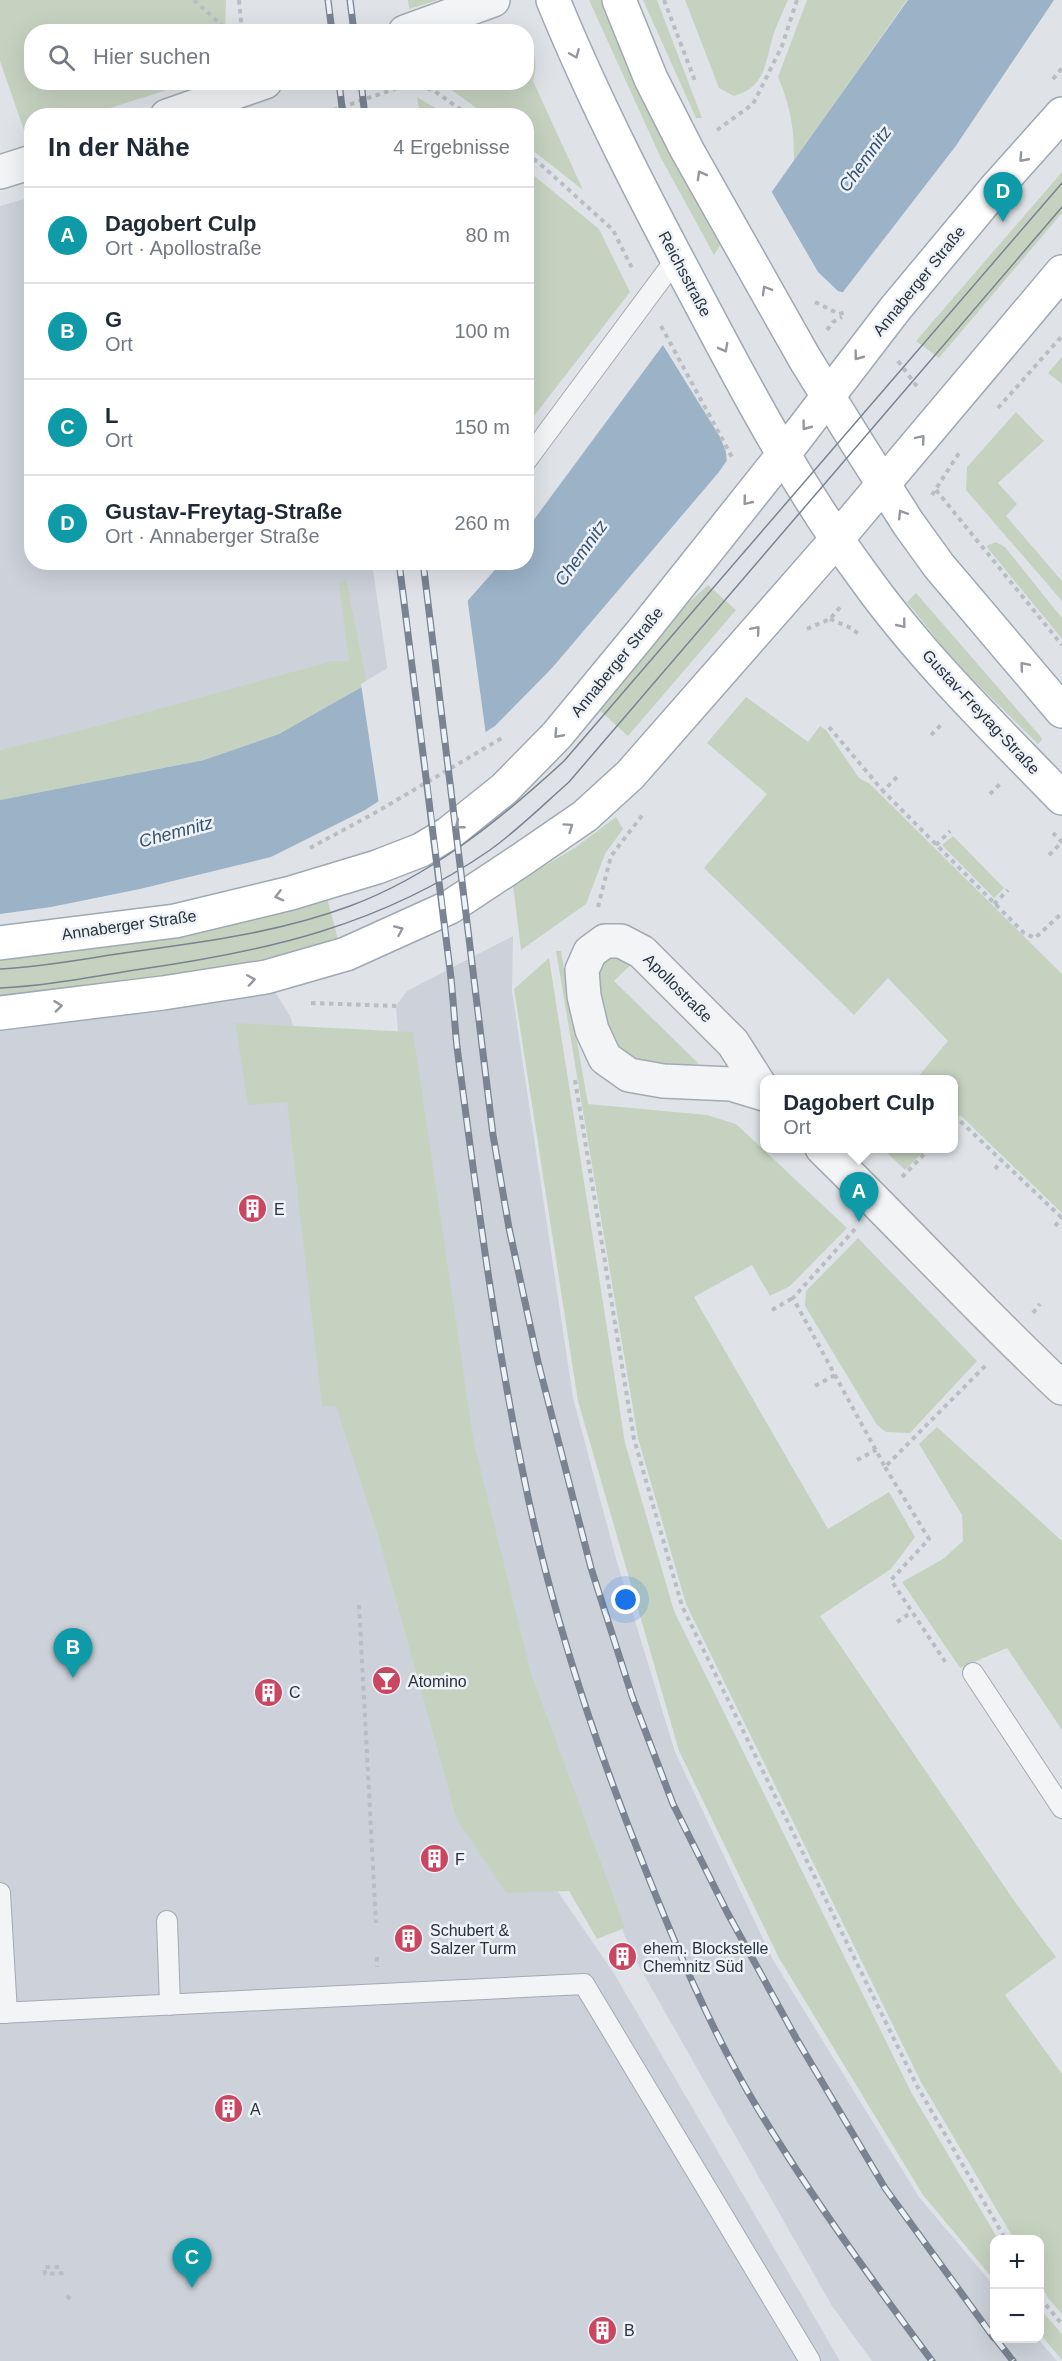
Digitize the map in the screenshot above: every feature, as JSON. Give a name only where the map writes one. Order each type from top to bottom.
[{"type":"main road","name":"Reichsstraße","points":[[553,0],[578,60],[625,159],[682,268],[783,455],[837,539]]},
{"type":"main road","points":[[619,0],[651,80],[687,150],[828,396],[908,524],[939,566],[1062,711]]},
{"type":"main road","name":"Annaberger Straße","points":[[0,943],[175,921],[291,893],[378,867],[421,850],[449,833],[504,789],[557,735],[783,455],[895,309],[995,189],[1062,114]]},
{"type":"main road","points":[[0,1013],[163,993],[267,977],[346,954],[450,907],[585,816],[630,775],[837,539],[1062,272]]},
{"type":"main road","name":"Gustav-Freytag-Straße","points":[[837,539],[865,579],[954,688],[1062,798]]},
{"type":"street","points":[[427,24],[493,0]]},
{"type":"street","points":[[190,108],[242,90]]},
{"type":"street","points":[[0,172],[24,164]]},
{"type":"street","name":"Apollostraße","points":[[760,1085],[733,1043],[642,952],[621,941],[605,941],[590,952],[582,970],[584,996],[592,1030],[605,1058],[629,1075],[663,1081],[731,1084],[760,1092]]},
{"type":"street","points":[[826,1153],[879,1203],[1011,1340],[1062,1388]]},
{"type":"lane","points":[[534,452],[682,268]]},
{"type":"lane","points":[[973,1673],[1062,1808]]},
{"type":"lane","points":[[0,1893],[4,2013],[584,1984],[810,2361]]},
{"type":"lane","points":[[167,1921],[170,2005]]},
{"type":"path","points":[[194,0],[220,24]]},
{"type":"path","points":[[239,0],[241,24]]},
{"type":"path","points":[[714,132],[753,104],[782,46],[797,0]]},
{"type":"path","points":[[1053,79],[1062,73]]},
{"type":"path","points":[[339,108],[392,90]]},
{"type":"path","points":[[433,90],[459,108]]},
{"type":"path","points":[[534,159],[613,230],[732,456]]},
{"type":"path","points":[[997,409],[1062,336]]},
{"type":"path","points":[[936,490],[1062,645]]},
{"type":"path","points":[[931,735],[945,721]]},
{"type":"path","points":[[829,727],[883,791],[1024,933],[1035,938],[1062,913]]},
{"type":"path","points":[[301,853],[374,814],[503,737]]},
{"type":"path","points":[[883,791],[897,777]]},
{"type":"path","points":[[990,794],[1003,782]]},
{"type":"path","points":[[596,912],[612,856],[645,812]]},
{"type":"path","points":[[936,845],[950,831]]},
{"type":"path","points":[[1049,855],[1062,842]]},
{"type":"path","points":[[994,904],[1008,890]]},
{"type":"path","points":[[576,1081],[634,1439],[682,1606],[917,2086],[1003,2235]]},
{"type":"path","points":[[958,1119],[1062,1218],[1055,1226]]},
{"type":"path","points":[[772,1310],[793,1298],[926,1153]]},
{"type":"path","points":[[995,1169],[1002,1160]]},
{"type":"path","points":[[793,1298],[885,1467],[929,1539],[891,1580],[959,1682],[973,1673]]},
{"type":"path","points":[[885,1467],[1011,1340],[1040,1304]]},
{"type":"path","points":[[815,1386],[834,1375]]},
{"type":"path","points":[[857,1460],[876,1450]]},
{"type":"path","points":[[359,1605],[376,1923]]},
{"type":"path","points":[[897,1622],[912,1612]]},
{"type":"path","points":[[57,2273],[66,2273],[45,2274],[44,2267],[59,2267]]},
{"type":"path","points":[[1044,2303],[1062,2324]]},
{"type":"shaded area","points":[[24,199],[24,570],[373,570],[388,672],[367,684],[0,800],[0,206]]},
{"type":"shaded area","points":[[513,936],[512,991],[573,1398],[617,1562],[675,1752],[773,1960],[919,2197],[990,2281],[990,2343],[1041,2343],[1057,2361],[872,2361],[832,2306],[632,1954],[528,1692],[467,1441],[398,1032],[396,1006],[407,991]]},
{"type":"shaded area","points":[[266,977],[291,1018],[483,1782],[615,1975],[840,2361],[0,2361],[0,1013]]},
{"type":"green space","points":[[0,0],[226,0],[225,24],[24,24],[24,90],[167,90],[110,108],[24,108],[24,130],[0,61]]},
{"type":"green space","points":[[408,0],[438,0],[409,9]]},
{"type":"green space","points":[[589,0],[601,0],[674,158],[722,242],[714,255],[660,156]]},
{"type":"green space","points":[[643,0],[657,0],[702,118],[696,118]]},
{"type":"green space","points":[[685,0],[788,0],[775,31],[762,73],[752,87],[745,92],[734,96],[719,88]]},
{"type":"green space","points":[[807,0],[907,0],[794,161],[791,118],[778,77]]},
{"type":"green space","points":[[534,83],[583,190],[534,152],[534,108],[476,108],[452,90],[534,90]]},
{"type":"green space","points":[[417,97],[435,108],[419,108]]},
{"type":"green space","points":[[1062,172],[1062,213],[939,358],[916,341]]},
{"type":"green space","points":[[534,176],[599,229],[630,292],[534,416]]},
{"type":"green space","points":[[1062,357],[1062,384],[1048,373]]},
{"type":"green space","points":[[1016,412],[1044,441],[998,483],[1017,504],[1006,516],[1062,581],[1062,601],[966,490],[967,467]]},
{"type":"green space","points":[[996,542],[1005,547],[1062,618],[1062,639],[986,546]]},
{"type":"green space","points":[[346,579],[367,684],[279,734],[204,760],[0,800],[0,750],[90,728],[332,661],[349,661],[339,584]]},
{"type":"green space","points":[[708,585],[736,610],[628,736],[598,709],[686,605]]},
{"type":"green space","points":[[916,593],[1041,737],[1042,740],[1038,744],[955,662],[907,602]]},
{"type":"green space","points":[[746,697],[808,742],[820,726],[827,731],[859,778],[870,784],[1062,974],[1062,1213],[960,1115],[958,1117],[958,1075],[919,1075],[948,1041],[888,978],[854,1015],[704,868],[767,794],[707,743]]},
{"type":"green space","points":[[616,817],[623,829],[605,854],[586,904],[521,950],[513,885],[576,847]]},
{"type":"green space","points":[[953,836],[1004,888],[994,898],[942,845]]},
{"type":"green space","points":[[327,898],[338,939],[269,958],[188,973],[0,998],[0,959],[108,947],[179,935]]},
{"type":"green space","points":[[556,951],[561,951],[588,1104],[707,1115],[736,1124],[760,1146],[760,1153],[767,1153],[847,1228],[790,1286],[770,1296],[752,1265],[694,1297],[828,1529],[889,1492],[915,1537],[891,1569],[820,1616],[1015,1902],[1056,1957],[1005,1995],[1062,2074],[1062,2314],[1044,2290],[1044,2235],[1012,2235],[921,2082],[686,1604],[638,1438]]},
{"type":"green space","points":[[643,953],[614,981],[698,1063],[688,1068],[630,1069],[598,1029],[597,960],[602,954]]},
{"type":"green space","points":[[549,958],[625,1443],[674,1611],[911,2092],[996,2235],[990,2235],[990,2275],[923,2195],[779,1958],[679,1751],[578,1401],[514,989]]},
{"type":"green space","points":[[235,1023],[413,1032],[474,1443],[531,1673],[625,1928],[597,1939],[569,1891],[506,1893],[457,1820],[378,1535],[336,1406],[322,1406],[287,1102],[248,1105]]},
{"type":"green space","points":[[887,1153],[922,1153],[905,1170]]},
{"type":"green space","points":[[858,1238],[977,1361],[910,1433],[886,1432],[877,1425],[805,1306],[806,1291]]},
{"type":"green space","points":[[937,1427],[1062,1541],[1062,1730],[1007,1648],[960,1668],[902,1582],[943,1559],[963,1541],[962,1515],[919,1444]]},
{"type":"green space","points":[[1044,2314],[1062,2334],[1062,2360],[1044,2339]]},
{"type":"water","name":"Chemnitz","points":[[908,0],[1054,0],[955,147],[846,288],[719,472],[552,668],[495,726],[365,810],[271,857],[140,889],[51,907],[0,914],[0,800],[204,760],[279,734],[388,672],[463,606],[495,570],[534,570],[534,520],[663,345]]},
{"type":"pier","points":[[770,189],[818,272],[838,291],[846,293],[727,464],[726,452],[720,437],[661,342]]},
{"type":"pier","points":[[467,596],[486,735],[379,804],[361,684],[386,669]]},
{"type":"tram line","points":[[0,969],[187,944],[297,923],[380,894],[409,879],[464,844],[564,761],[1062,183]]},
{"type":"tram line","points":[[0,988],[51,983],[183,963],[320,932],[364,917],[407,898],[449,876],[490,850],[569,782],[1062,207]]},
{"type":"railway","points":[[328,0],[331,24]]},
{"type":"railway","points":[[350,0],[353,24]]},
{"type":"railway","points":[[340,90],[342,108]]},
{"type":"railway","points":[[362,90],[364,108]]},
{"type":"railway","points":[[400,570],[450,973],[457,1047],[486,1261],[523,1473],[546,1574],[560,1623],[590,1721],[625,1818],[682,1959],[725,2051],[799,2174],[932,2361]]},
{"type":"railway","points":[[424,570],[493,1135],[509,1228],[538,1362],[591,1568],[632,1696],[673,1804],[727,1912],[796,2038],[885,2188],[990,2332]]},
{"type":"railway","points":[[999,2343],[1013,2361]]},
{"type":"place","name":"Gustav-Freytag-Straße","points":[[1003,222]]},
{"type":"place","name":"E","points":[[253,1209]]},
{"type":"place","name":"Dagobert Culp","points":[[859,1222]]},
{"type":"place","name":"G","points":[[73,1678]]},
{"type":"place","name":"Atomino","points":[[387,1681]]},
{"type":"place","name":"C","points":[[268,1692]]},
{"type":"place","name":"F","points":[[434,1859]]},
{"type":"place","name":"Schubert & Salzer Turm","points":[[409,1939]]},
{"type":"place","name":"ehem. Blockstelle Chemnitz Süd","points":[[622,1957]]},
{"type":"place","name":"A","points":[[229,2109]]},
{"type":"place","name":"L","points":[[192,2288]]},
{"type":"place","name":"B","points":[[603,2330]]}]
